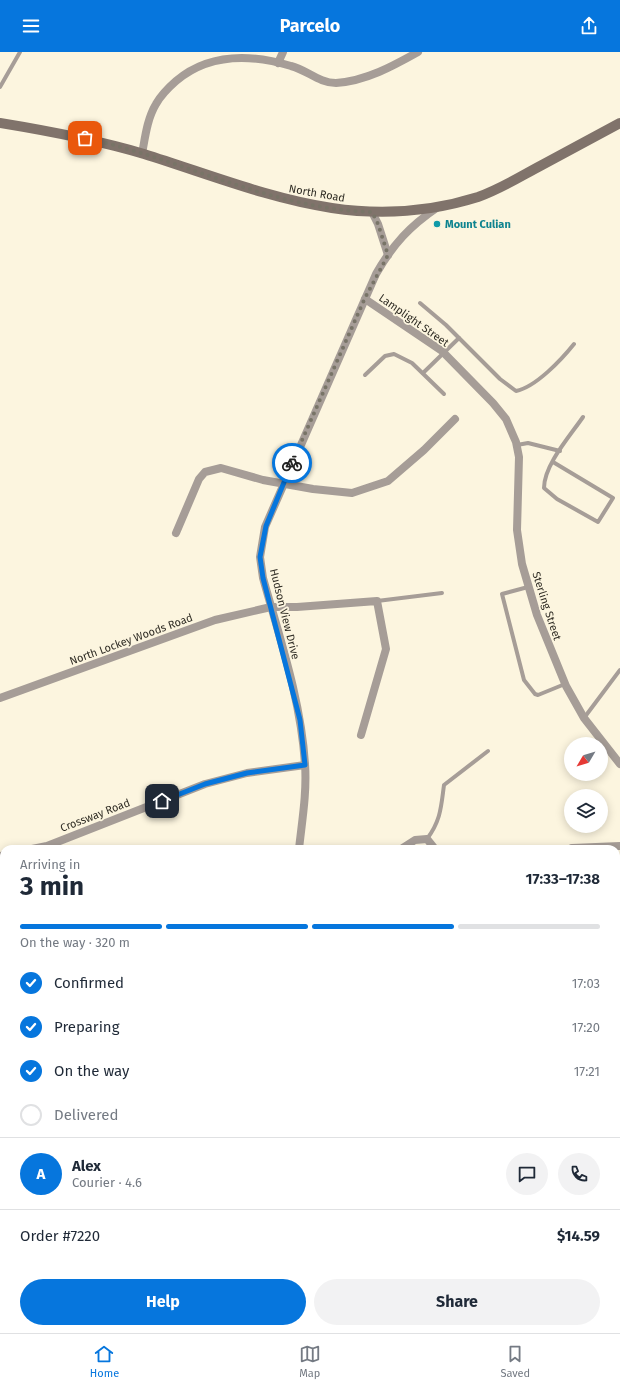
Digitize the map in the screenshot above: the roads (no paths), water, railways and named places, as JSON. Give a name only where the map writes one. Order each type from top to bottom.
[{"type":"main road","name":"North Road","points":[[0,123],[99,142],[142,154],[284,200],[320,207],[372,212],[401,211],[441,205],[477,197],[497,189],[620,123]]},
{"type":"street","points":[[278,62],[284,52]]},
{"type":"street","points":[[142,154],[149,122],[155,104],[165,90],[184,74],[202,64],[240,57],[257,58],[293,66],[323,81],[336,83],[368,77],[392,67],[418,52]]},
{"type":"street","name":"Lamplight Street","points":[[441,205],[410,228],[388,255],[365,298],[443,352],[493,403],[506,419],[513,435]]},
{"type":"street","points":[[372,212],[378,224],[388,255]]},
{"type":"street","name":"Hudson View Drive","points":[[299,845],[305,795],[305,765],[300,720],[262,571],[260,557],[261,546],[266,526],[284,483],[365,298]]},
{"type":"street","points":[[176,532],[199,479],[205,472],[212,469],[221,468],[263,480],[313,489],[352,493],[388,481],[424,450],[455,419]]},
{"type":"street","name":"Sterling Street","points":[[513,435],[519,457],[517,530],[522,564],[537,615],[565,684],[584,718],[620,764]]},
{"type":"street","points":[[361,735],[386,649],[377,601]]},
{"type":"street","name":"North Lockey Woods Road","points":[[0,698],[216,620],[271,607],[297,607],[377,601]]},
{"type":"street","name":"Crossway Road","points":[[50,845],[205,784],[247,773],[305,765]]},
{"type":"street","points":[[407,845],[415,840],[427,839],[432,845]]},
{"type":"lane","points":[[0,87],[20,52]]},
{"type":"lane","points":[[420,303],[459,338],[500,379],[516,391],[525,388],[558,363],[574,344]]},
{"type":"lane","points":[[424,373],[443,352],[459,338]]},
{"type":"lane","points":[[365,376],[385,356],[394,354],[407,360],[424,373],[444,394]]},
{"type":"lane","points":[[553,462],[613,498],[598,522],[547,493],[544,488],[544,482],[553,462],[583,417]]},
{"type":"lane","points":[[516,445],[528,443],[560,450]]},
{"type":"lane","points":[[529,587],[502,594],[524,680],[535,694],[538,695],[565,684]]},
{"type":"lane","points":[[377,601],[442,593]]},
{"type":"lane","points":[[584,718],[620,670]]},
{"type":"lane","points":[[427,839],[436,826],[442,808],[444,785],[488,751]]},
{"type":"place","name":"Mount Culian","points":[[437,224]]}]
